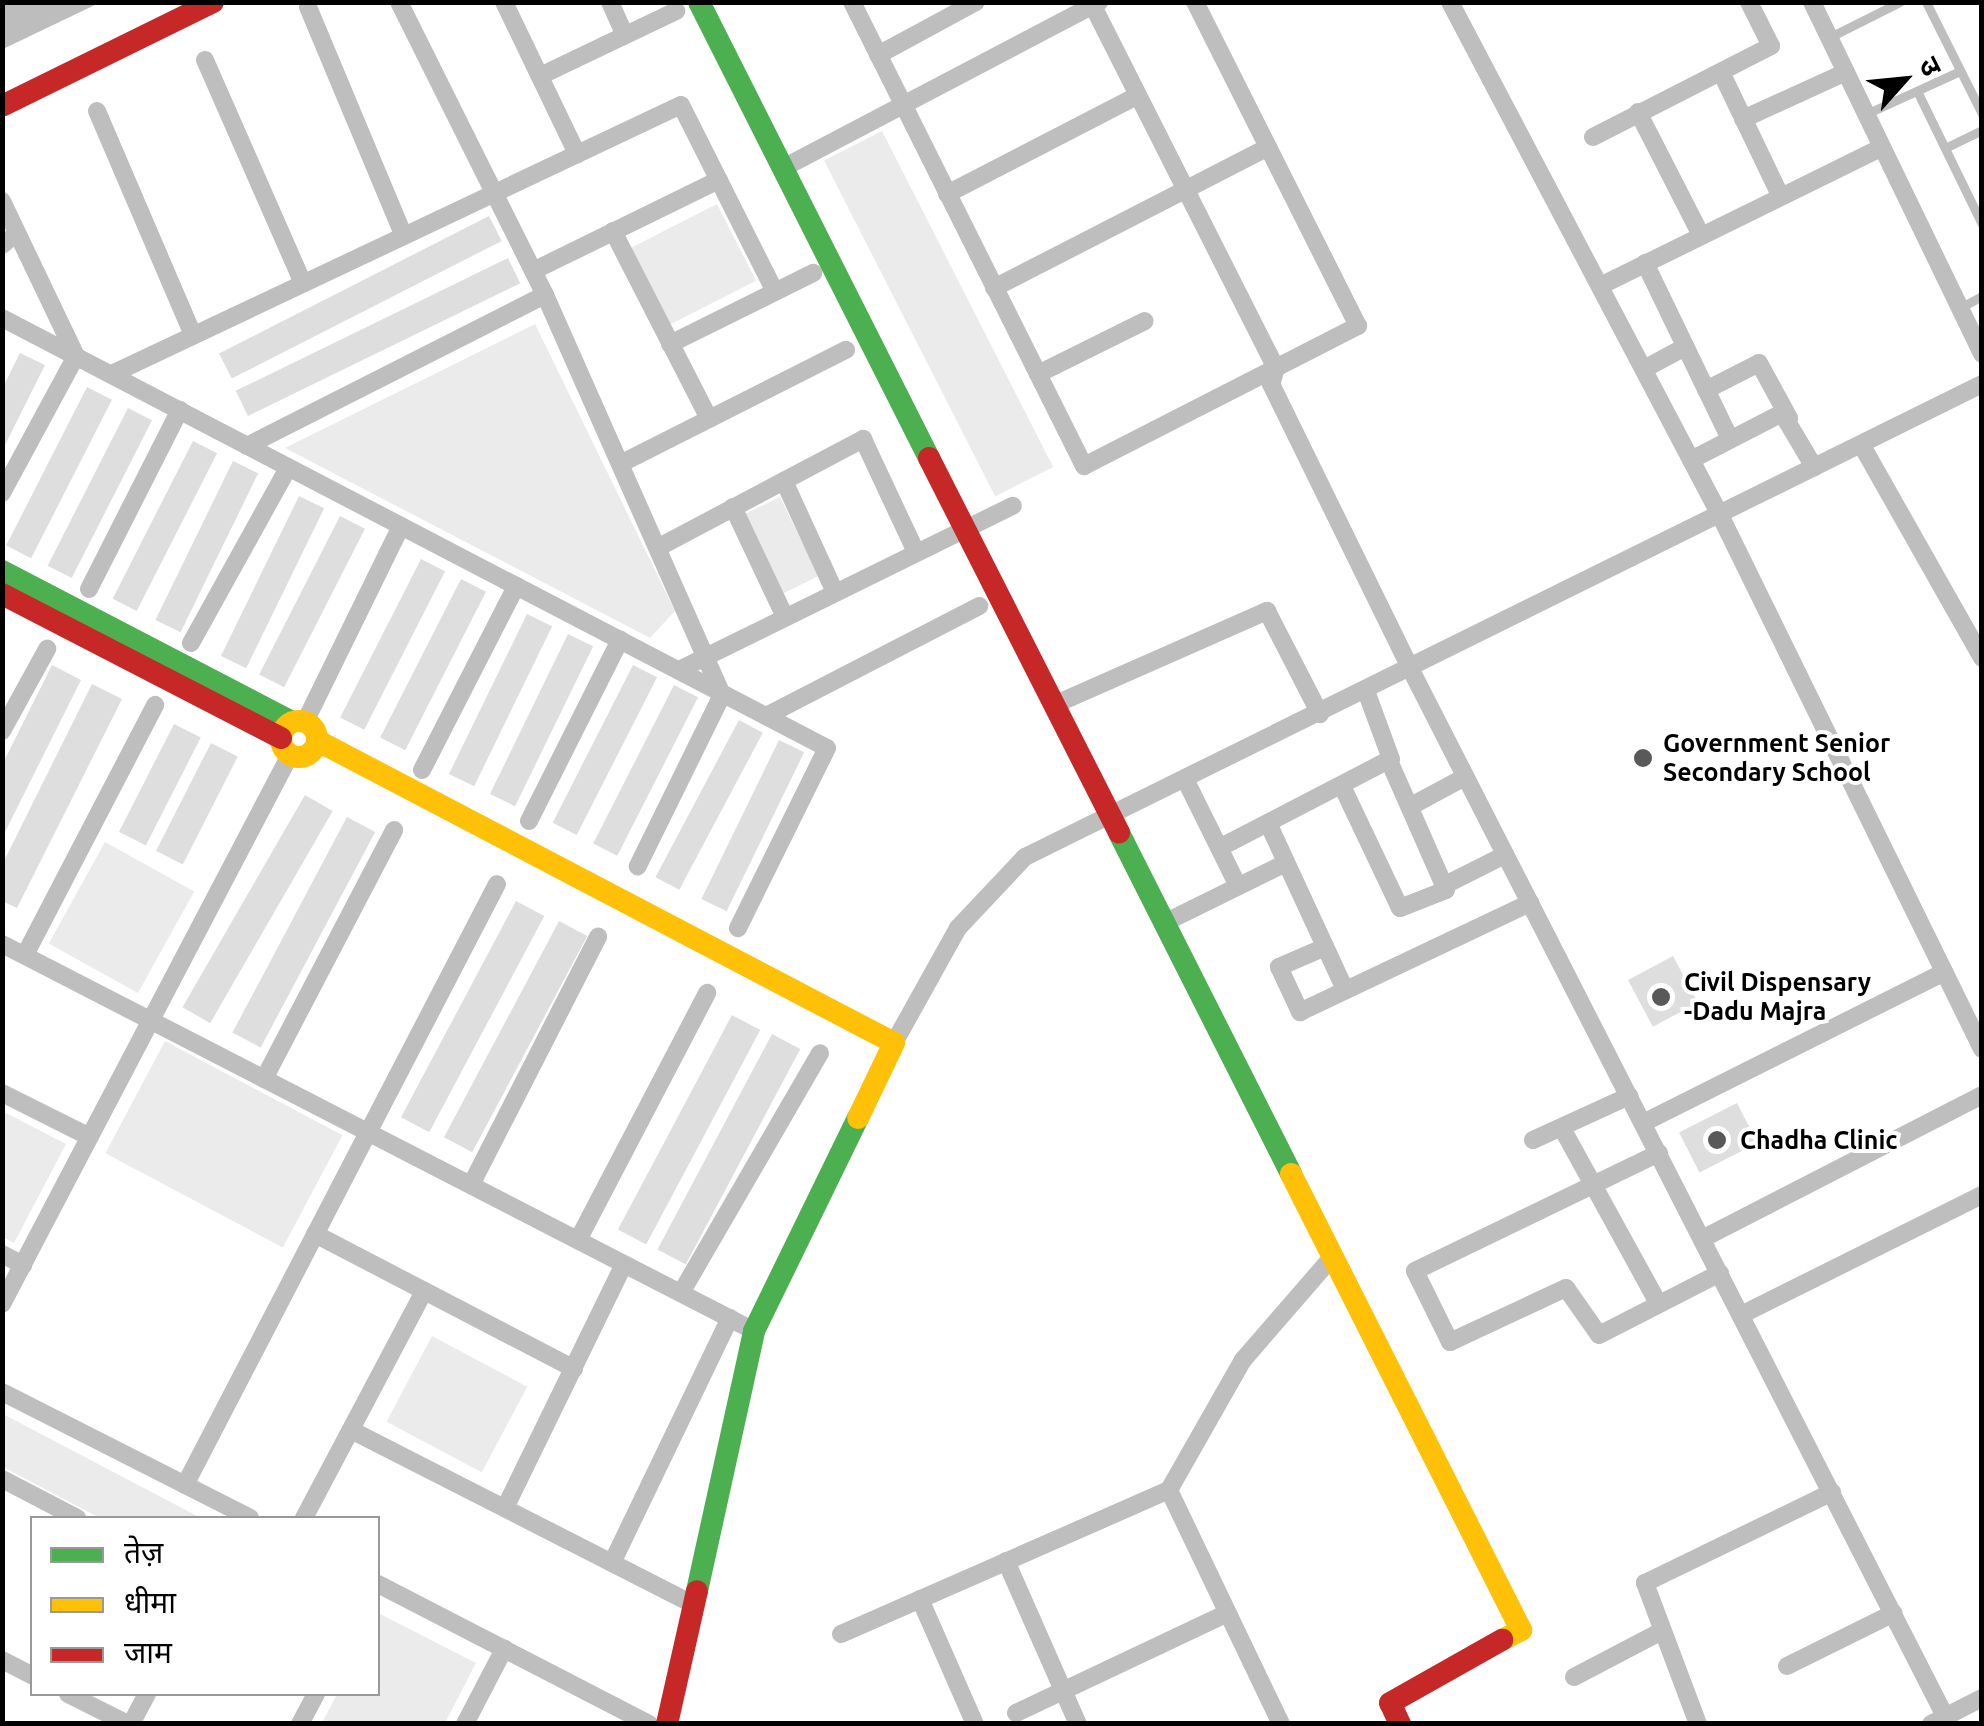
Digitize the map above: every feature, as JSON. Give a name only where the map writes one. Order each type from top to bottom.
[{"type":"street","points":[[2,106],[213,2]]},
{"type":"street","points":[[399,2],[545,295],[710,655],[722,695],[638,866]]},
{"type":"street","points":[[504,2],[578,154]]},
{"type":"street","points":[[610,2],[625,35]]},
{"type":"street","points":[[699,2],[1521,1630],[1390,1703],[1400,1724]]},
{"type":"street","points":[[852,2],[1084,466],[1358,326],[1195,2]]},
{"type":"street","points":[[878,54],[976,2]]},
{"type":"street","points":[[1450,2],[1720,513],[1982,1049]]},
{"type":"street","points":[[1592,137],[1772,46],[1749,2]]},
{"type":"street","points":[[1812,2],[1982,354]]},
{"type":"street","points":[[783,168],[1096,4],[1137,96],[1276,368],[1271,384],[1410,668],[1894,1613],[1942,1721],[1982,1698]]},
{"type":"street","points":[[308,7],[404,236]]},
{"type":"street","points":[[540,76],[676,11]]},
{"type":"street","points":[[206,60],[304,284]]},
{"type":"street","points":[[1720,72],[1780,195]]},
{"type":"street","points":[[1744,120],[1846,72]]},
{"type":"street","points":[[947,194],[1137,96]]},
{"type":"street","points":[[112,374],[682,105],[775,292]]},
{"type":"street","points":[[97,110],[193,335]]},
{"type":"street","points":[[1638,112],[1701,235]]},
{"type":"street","points":[[994,288],[1268,146]]},
{"type":"street","points":[[1600,286],[1882,147]]},
{"type":"street","points":[[533,271],[719,180]]},
{"type":"street","points":[[2,200],[76,356]]},
{"type":"street","points":[[614,231],[710,419]]},
{"type":"street","points":[[1645,264],[1730,439]]},
{"type":"street","points":[[670,344],[813,273]]},
{"type":"street","points":[[247,446],[545,295]]},
{"type":"street","points":[[2,318],[828,748],[738,928]]},
{"type":"street","points":[[1038,374],[1145,320]]},
{"type":"street","points":[[1644,369],[1685,347]]},
{"type":"street","points":[[622,463],[846,350]]},
{"type":"street","points":[[2,494],[76,356]]},
{"type":"street","points":[[1706,390],[1759,363],[1814,466]]},
{"type":"street","points":[[667,1724],[754,1331],[894,1042],[994,882],[1025,857],[1115,820],[1410,668],[1982,384]]},
{"type":"street","points":[[89,589],[180,410]]},
{"type":"street","points":[[1691,460],[1776,414],[1789,418]]},
{"type":"street","points":[[661,546],[864,440],[914,548]]},
{"type":"street","points":[[1861,444],[1982,658]]},
{"type":"street","points":[[190,644],[288,468]]},
{"type":"street","points":[[784,481],[834,590]]},
{"type":"street","points":[[733,506],[784,615]]},
{"type":"street","points":[[680,670],[964,523],[1012,506]]},
{"type":"street","points":[[2,1304],[402,526]]},
{"type":"street","points":[[2,571],[297,736]]},
{"type":"street","points":[[422,770],[516,586]]},
{"type":"street","points":[[2,594],[297,736],[894,1042]]},
{"type":"street","points":[[766,716],[979,606]]},
{"type":"street","points":[[1056,704],[1267,611],[1320,714]]},
{"type":"street","points":[[529,821],[620,640]]},
{"type":"street","points":[[2,730],[47,649]]},
{"type":"street","points":[[1221,847],[1389,761],[1394,751],[1366,691]]},
{"type":"street","points":[[26,956],[155,706]]},
{"type":"street","points":[[1389,761],[1448,884]]},
{"type":"street","points":[[1411,806],[1466,777]]},
{"type":"street","points":[[1187,783],[1238,886]]},
{"type":"street","points":[[1342,786],[1400,908],[1506,855]]},
{"type":"street","points":[[1268,824],[1346,990]]},
{"type":"street","points":[[264,1078],[394,830]]},
{"type":"street","points":[[1166,922],[1286,864]]},
{"type":"street","points":[[185,1485],[497,884]]},
{"type":"street","points":[[1323,948],[1278,967],[1300,1012],[1530,903]]},
{"type":"street","points":[[471,1185],[598,937]]},
{"type":"street","points":[[2,944],[754,1331]]},
{"type":"street","points":[[1643,1123],[1944,972]]},
{"type":"street","points":[[578,1240],[707,994]]},
{"type":"street","points":[[680,1293],[820,1053]]},
{"type":"street","points":[[2,1092],[90,1137]]},
{"type":"street","points":[[1702,1239],[1982,1095]]},
{"type":"street","points":[[1533,1140],[1563,1130],[1629,1096]]},
{"type":"street","points":[[1563,1130],[1658,1303]]},
{"type":"street","points":[[1658,1153],[1415,1271],[1450,1342],[1566,1288],[1599,1335],[1720,1273]]},
{"type":"street","points":[[1741,1315],[1982,1195]]},
{"type":"street","points":[[314,1234],[574,1369]]},
{"type":"street","points":[[2,1254],[23,1265]]},
{"type":"street","points":[[841,1634],[1169,1490],[1243,1360],[1334,1256]]},
{"type":"street","points":[[505,1508],[624,1264]]},
{"type":"street","points":[[305,1516],[424,1291]]},
{"type":"street","points":[[612,1563],[730,1318]]},
{"type":"street","points":[[2,1392],[242,1516]]},
{"type":"street","points":[[351,1430],[691,1603]]},
{"type":"street","points":[[2,1479],[73,1516]]},
{"type":"street","points":[[1169,1490],[1281,1724]]},
{"type":"street","points":[[1698,1724],[1660,1632],[1645,1583],[1832,1492]]},
{"type":"street","points":[[1006,1562],[1078,1724]]},
{"type":"street","points":[[380,1585],[650,1724]]},
{"type":"street","points":[[920,1599],[975,1724]]},
{"type":"street","points":[[1016,1713],[1228,1613]]},
{"type":"street","points":[[1787,1666],[1894,1613]]},
{"type":"street","points":[[1574,1677],[1660,1632]]},
{"type":"street","points":[[465,1724],[504,1649]]},
{"type":"street","points":[[2,1660],[30,1675]]},
{"type":"street","points":[[72,1696],[129,1724],[146,1696]]},
{"type":"street","points":[[300,1724],[315,1696]]},
{"type":"lane","points":[[1829,37],[1900,2]]},
{"type":"lane","points":[[1926,2],[1982,114]]},
{"type":"lane","points":[[1866,114],[1960,72]]},
{"type":"lane","points":[[1917,91],[1981,223]]},
{"type":"lane","points":[[1945,148],[1982,130]]},
{"type":"lane","points":[[1960,308],[1982,296]]},
{"type":"shaded area","points":[[3,2],[99,2],[99,3],[3,49]]},
{"type":"shaded area","points":[[882,131],[1053,467],[995,496],[824,161]]},
{"type":"shaded area","points":[[717,204],[756,281],[670,325],[631,248]]},
{"type":"shaded area","points":[[535,324],[675,611],[650,638],[285,448]]},
{"type":"shaded area","points":[[780,497],[819,576],[784,593],[745,514]]},
{"type":"shaded area","points":[[105,842],[194,891],[138,993],[49,943]]},
{"type":"shaded area","points":[[165,1041],[342,1135],[283,1247],[105,1153]]},
{"type":"shaded area","points":[[2,1111],[66,1144],[14,1243],[3,1237]]},
{"type":"shaded area","points":[[432,1336],[527,1387],[482,1472],[386,1422]]},
{"type":"shaded area","points":[[3,1414],[197,1516],[96,1516],[3,1467]]},
{"type":"shaded area","points":[[380,1614],[476,1663],[445,1723],[322,1723],[336,1696],[380,1696]]},
{"type":"building","points":[[489,216],[502,241],[232,379],[219,354]]},
{"type":"building","points":[[508,258],[520,283],[248,416],[236,391]]},
{"type":"building","points":[[20,353],[45,365],[2,451],[2,389]]},
{"type":"building","points":[[87,387],[112,400],[31,558],[6,546]]},
{"type":"building","points":[[128,408],[152,420],[72,578],[48,566]]},
{"type":"building","points":[[193,441],[217,453],[137,611],[113,599]]},
{"type":"building","points":[[233,461],[258,473],[181,632],[155,620]]},
{"type":"building","points":[[299,496],[324,508],[246,668],[221,656]]},
{"type":"building","points":[[340,516],[365,529],[284,687],[259,675]]},
{"type":"building","points":[[421,559],[445,571],[364,730],[340,718]]},
{"type":"building","points":[[461,579],[486,592],[405,750],[380,738]]},
{"type":"building","points":[[527,614],[552,626],[474,786],[449,774]]},
{"type":"building","points":[[568,634],[593,646],[515,806],[490,794]]},
{"type":"building","points":[[52,665],[81,680],[2,838],[2,765]]},
{"type":"building","points":[[633,665],[657,677],[577,835],[553,823]]},
{"type":"building","points":[[92,684],[122,699],[17,908],[2,901],[2,865]]},
{"type":"building","points":[[674,685],[698,697],[617,856],[593,844]]},
{"type":"building","points":[[739,720],[763,733],[679,890],[655,877]]},
{"type":"building","points":[[174,724],[201,738],[146,845],[119,832]]},
{"type":"building","points":[[779,740],[804,752],[727,911],[701,899]]},
{"type":"building","points":[[211,743],[238,757],[183,864],[156,851]]},
{"type":"building","points":[[305,795],[333,811],[210,1023],[183,1007]]},
{"type":"building","points":[[347,817],[375,832],[261,1047],[232,1032]]},
{"type":"building","points":[[516,901],[544,916],[429,1132],[401,1117]]},
{"type":"building","points":[[559,921],[587,936],[472,1152],[444,1137]]},
{"type":"building","points":[[1673,956],[1698,1003],[1653,1027],[1628,980]]},
{"type":"building","points":[[732,1015],[760,1030],[646,1245],[618,1230]]},
{"type":"building","points":[[772,1034],[800,1049],[686,1264],[657,1249]]},
{"type":"building","points":[[1737,1103],[1757,1143],[1700,1173],[1679,1133]]},
{"type":"traffic: fast","points":[[699,2],[929,458]]},
{"type":"traffic: fast","points":[[2,571],[292,722]]},
{"type":"traffic: fast","points":[[1119,833],[1291,1174]]},
{"type":"traffic: fast","points":[[697,1591],[754,1331],[858,1118]]},
{"type":"traffic: slow","points":[[299,721],[312,726],[317,739],[312,752],[299,757],[286,752],[281,739],[286,726],[299,721]]},
{"type":"traffic: slow","points":[[318,741],[894,1043],[858,1118]]},
{"type":"traffic: slow","points":[[1291,1174],[1521,1630],[1502,1640]]},
{"type":"traffic: jam","points":[[2,106],[213,2]]},
{"type":"traffic: jam","points":[[929,458],[1119,833]]},
{"type":"traffic: jam","points":[[2,594],[281,738]]},
{"type":"traffic: jam","points":[[667,1724],[697,1591]]},
{"type":"traffic: jam","points":[[1400,1724],[1390,1703],[1502,1640]]},
{"type":"place","name":"Government Senior Secondary School","points":[[1643,758]]},
{"type":"place","name":"Civil Dispensary -Dadu Majra","points":[[1661,997]]},
{"type":"place","name":"Chadha Clinic","points":[[1717,1140]]}]
